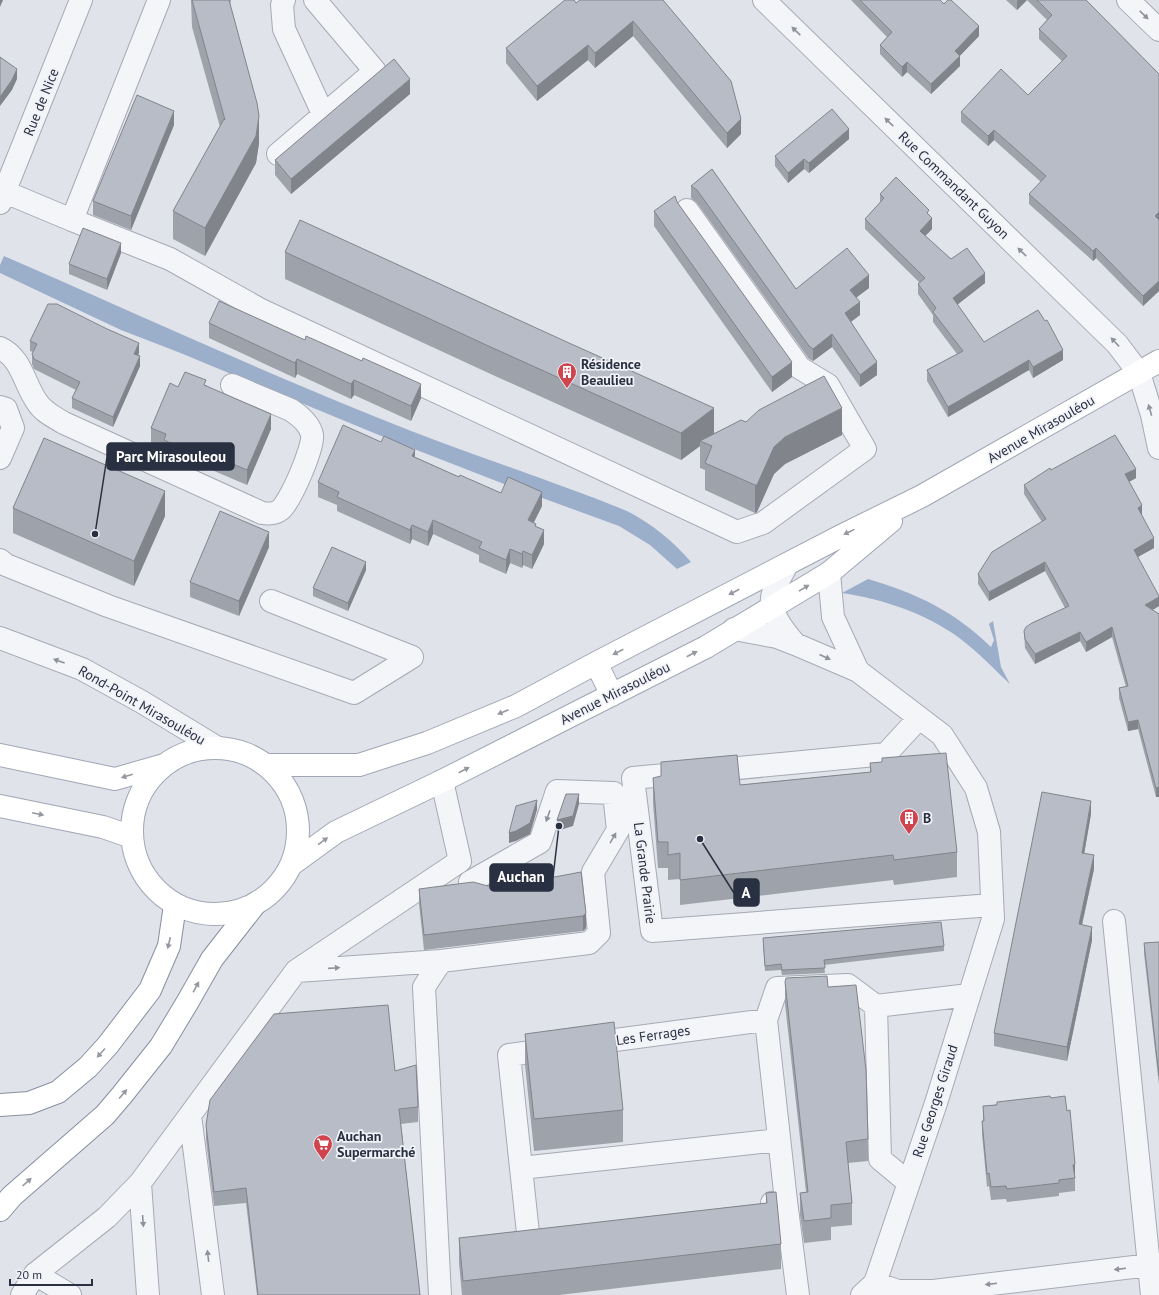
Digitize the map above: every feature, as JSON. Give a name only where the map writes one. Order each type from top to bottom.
[{"type":"main road","name":"Avenue Mirasouléou","points":[[266,765],[359,765],[427,743],[516,706],[596,663],[922,496],[1159,361]]},
{"type":"main road","name":"Avenue Mirasouléou","points":[[292,864],[336,832],[442,781],[706,647],[829,573],[922,496]]},
{"type":"main road","points":[[596,663],[612,695]]},
{"type":"main road","points":[[0,755],[116,779],[165,764],[189,752],[216,747],[242,752],[266,765],[285,785],[296,810],[298,837],[292,864],[277,887],[255,904],[212,959],[188,1003],[161,1046],[126,1090],[105,1115],[18,1190],[0,1210]]},
{"type":"main road","points":[[165,764],[146,784],[134,810],[132,837],[138,864],[153,888],[175,905],[201,914],[229,914],[255,904]]},
{"type":"main road","points":[[0,806],[103,827],[132,837]]},
{"type":"main road","points":[[0,1105],[29,1103],[58,1092],[88,1067],[108,1045],[150,990],[169,946],[175,905]]},
{"type":"street","name":"Rue de Nice","points":[[2,197],[82,0]]},
{"type":"street","points":[[72,220],[159,0]]},
{"type":"street","points":[[284,0],[282,5],[284,29],[324,116]]},
{"type":"street","points":[[278,154],[375,71],[315,0]]},
{"type":"street","name":"Rue Commandant Guyon","points":[[764,0],[1111,338],[1139,373],[1152,415],[1159,448]]},
{"type":"street","points":[[1128,0],[1159,30]]},
{"type":"street","points":[[2,197],[72,220],[170,259],[261,310],[737,532],[763,524],[865,449],[828,385],[800,368],[687,210]]},
{"type":"street","points":[[0,348],[9,353],[16,360],[33,396],[41,408],[58,420],[262,513],[270,514],[279,511],[286,504],[291,495],[312,446],[312,436],[308,425],[291,410],[232,385]]},
{"type":"street","points":[[0,407],[6,409],[13,428],[0,458]]},
{"type":"street","points":[[0,560],[6,565],[108,606],[354,692],[412,657],[271,601]]},
{"type":"street","points":[[787,565],[772,595],[772,608],[783,630],[795,644]]},
{"type":"street","points":[[829,573],[833,617],[858,672]]},
{"type":"street","name":"Rue Georges Giraud","points":[[734,629],[777,637],[858,672],[942,735],[976,788],[989,832],[992,912],[969,995],[936,1103],[869,1289]]},
{"type":"street","name":"Rond-Point Mirasouléou","points":[[0,638],[82,669],[142,702],[216,747]]},
{"type":"street","name":"La Grande Prairie","points":[[919,718],[886,754],[633,778],[652,931],[992,912]]},
{"type":"street","points":[[442,781],[460,861],[470,882],[487,889],[502,887]]},
{"type":"street","points":[[296,971],[441,961],[589,943],[599,933],[593,872],[618,830],[614,793],[557,791],[540,842],[470,882]]},
{"type":"street","points":[[22,1295],[36,1274],[108,1217],[140,1182],[296,971],[460,861]]},
{"type":"street","points":[[570,877],[593,872]]},
{"type":"street","points":[[1114,921],[1154,1265],[1152,1295]]},
{"type":"street","points":[[440,1295],[424,987],[441,961]]},
{"type":"street","points":[[798,1295],[766,1020],[777,988],[848,985],[876,1006],[969,995]]},
{"type":"street","points":[[876,1006],[880,1159],[908,1183]]},
{"type":"street","name":"Les Ferrages","points":[[505,1236],[536,1232],[521,1168],[509,1055],[766,1020]]},
{"type":"street","points":[[190,1115],[213,1295]]},
{"type":"street","points":[[521,1168],[779,1140]]},
{"type":"street","points":[[140,1182],[148,1295]]},
{"type":"street","points":[[755,1205],[786,1201]]},
{"type":"street","points":[[869,1289],[898,1292],[933,1291],[1154,1265]]},
{"type":"street","points":[[36,1274],[70,1295]]},
{"type":"water","points":[[4,256],[233,357],[371,415],[627,511],[662,534],[691,562],[677,569],[650,545],[619,526],[504,484],[391,440],[121,330],[0,273],[0,265]]},
{"type":"water","points":[[868,579],[902,590],[934,605],[963,623],[991,647],[994,640],[989,624],[993,621],[1001,667],[1010,684],[965,642],[945,628],[903,608],[873,599],[842,593]]},
{"type":"building","points":[[192,0],[229,0],[257,103],[259,116],[256,136],[205,228],[173,211],[224,119],[225,120]]},
{"type":"building","points":[[565,0],[574,0],[576,3],[580,0],[663,0],[731,81],[741,119],[727,133],[633,21],[595,53],[588,45],[537,86],[506,48]]},
{"type":"building","points":[[860,0],[940,0],[944,4],[948,0],[951,0],[979,26],[955,51],[960,56],[931,84],[907,62],[902,67],[880,45],[892,32]]},
{"type":"building","points":[[1037,0],[1086,0],[1159,74],[1159,212],[1155,216],[1159,220],[1159,281],[1143,296],[1096,248],[1093,251],[1029,194],[1046,176],[994,130],[988,136],[961,112],[1001,69],[1028,95],[1067,56],[1039,29],[1052,15]]},
{"type":"building","points":[[0,57],[17,69],[12,80],[0,97]]},
{"type":"building","points":[[394,59],[410,79],[291,179],[275,160]]},
{"type":"building","points":[[137,95],[174,111],[131,216],[93,201]]},
{"type":"building","points":[[832,109],[849,129],[809,163],[804,159],[788,173],[775,156]]},
{"type":"building","points":[[712,169],[796,289],[847,248],[869,275],[850,290],[860,302],[845,313],[877,362],[860,375],[832,334],[813,349],[809,346],[697,190],[691,186]]},
{"type":"building","points":[[896,177],[929,210],[927,213],[932,218],[920,231],[951,259],[967,248],[985,273],[953,298],[984,342],[1038,310],[1045,321],[1047,320],[1063,350],[1033,367],[1029,360],[948,407],[927,370],[963,351],[933,312],[936,308],[918,284],[925,278],[865,219],[884,198],[880,194]]},
{"type":"building","points":[[675,196],[677,202],[792,362],[772,377],[654,211]]},
{"type":"building","points":[[300,220],[714,408],[681,433],[495,349],[285,252]]},
{"type":"building","points":[[83,228],[121,243],[107,279],[69,264]]},
{"type":"building","points":[[219,301],[305,340],[306,336],[362,361],[363,358],[421,384],[411,406],[354,380],[351,384],[297,359],[295,363],[209,323]]},
{"type":"building","points":[[48,304],[57,304],[139,343],[134,354],[140,356],[113,417],[72,398],[80,382],[34,359],[32,354],[37,344],[30,341]]},
{"type":"building","points":[[185,372],[206,380],[204,385],[271,414],[247,470],[193,447],[190,452],[164,440],[166,434],[151,428],[170,383],[178,387]]},
{"type":"building","points":[[824,376],[842,408],[785,437],[774,447],[757,485],[705,463],[712,446],[700,441],[741,420],[746,422],[759,410]]},
{"type":"building","points":[[343,425],[381,442],[384,436],[415,450],[412,456],[459,477],[460,475],[501,493],[508,477],[542,492],[528,520],[536,524],[535,526],[544,530],[532,555],[523,551],[522,554],[510,549],[506,560],[479,548],[482,542],[433,520],[428,532],[412,525],[410,530],[337,497],[339,492],[318,482]]},
{"type":"building","points":[[1115,435],[1136,469],[1125,474],[1142,505],[1138,508],[1154,538],[1134,550],[1159,596],[1145,605],[1159,614],[1159,787],[1156,788],[1138,720],[1128,722],[1119,688],[1128,686],[1112,627],[1086,642],[1080,632],[1035,654],[1025,639],[1024,631],[1026,627],[1069,606],[1045,562],[989,592],[978,574],[992,552],[1046,519],[1024,485],[1050,468],[1051,470]]},
{"type":"building","points":[[44,438],[165,491],[134,561],[13,508]]},
{"type":"building","points":[[220,511],[269,532],[239,601],[190,582]]},
{"type":"building","points":[[332,547],[366,562],[348,603],[313,588]]},
{"type":"building","points":[[946,753],[957,852],[894,860],[893,855],[680,880],[680,853],[668,855],[668,842],[658,842],[653,778],[661,776],[661,762],[737,755],[740,785],[871,772],[870,763],[882,762],[882,758]]},
{"type":"building","points":[[1042,792],[1091,801],[1082,853],[1094,855],[1079,924],[1092,927],[1067,1047],[994,1033]]},
{"type":"building","points":[[566,794],[579,794],[573,816],[557,820]]},
{"type":"building","points":[[537,800],[530,823],[516,831],[509,833],[516,806]]},
{"type":"building","points":[[581,872],[586,913],[583,916],[424,935],[419,889],[473,882],[488,886],[533,881]]},
{"type":"building","points":[[941,922],[944,946],[824,960],[825,968],[782,970],[781,964],[765,966],[763,938]]},
{"type":"building","points":[[1159,942],[1159,1076],[1144,943]]},
{"type":"building","points":[[827,976],[828,987],[856,985],[866,1070],[868,1139],[846,1142],[852,1203],[831,1205],[831,1218],[804,1221],[800,1193],[808,1192],[785,982],[786,978]]},
{"type":"building","name":"Auchan Supermarché","points":[[388,1005],[395,1071],[416,1065],[418,1107],[399,1109],[420,1295],[258,1295],[246,1188],[214,1192],[206,1125],[210,1100],[274,1014]]},
{"type":"building","points":[[614,1022],[623,1110],[534,1119],[525,1034]]},
{"type":"building","points":[[1050,1096],[1051,1098],[1065,1096],[1067,1111],[1070,1110],[1075,1178],[1059,1180],[1059,1183],[1007,1189],[1006,1186],[991,1187],[989,1173],[987,1174],[982,1121],[984,1121],[983,1106],[997,1105],[997,1102]]},
{"type":"building","points":[[776,1192],[781,1244],[463,1281],[459,1238],[767,1203],[766,1193]]},
{"type":"place","name":"Résidence Beaulieu","points":[[567,389]]},
{"type":"place","name":"Parc Mirasouleou","points":[[95,534]]},
{"type":"place","name":"Auchan","points":[[559,826]]},
{"type":"place","name":"B","points":[[909,835]]},
{"type":"place","name":"A","points":[[700,839]]},
{"type":"place","name":"Auchan Supermarché","points":[[323,1161]]}]
